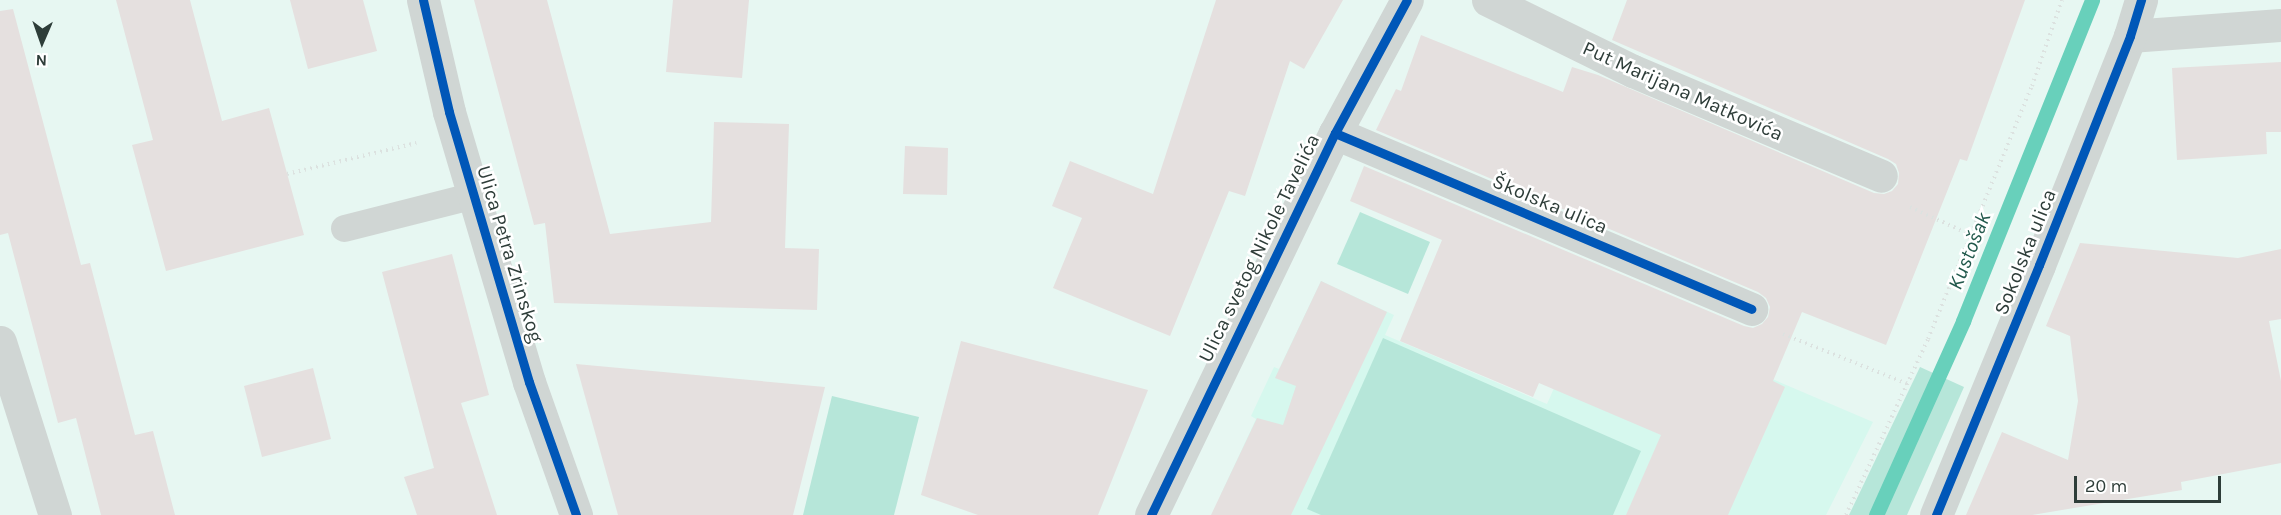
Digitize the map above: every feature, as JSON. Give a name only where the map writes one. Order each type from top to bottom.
[{"type":"street","name":"Ulica Petra Zrinskog","points":[[423,0],[449,112],[529,382],[576,515]]},
{"type":"street","name":"Ulica svetog Nikole Tavelića","points":[[1151,515],[1335,133],[1407,0]]},
{"type":"street","name":"Put Marijana Matkovića","points":[[1488,0],[1633,71],[1881,176]]},
{"type":"street","name":"Sokolska ulica","points":[[1936,515],[2130,36],[2141,0]]},
{"type":"street","points":[[2130,36],[2281,25]]},
{"type":"street","name":"Školska ulica","points":[[1335,133],[1751,309]]},
{"type":"street","points":[[0,342],[55,515]]},
{"type":"lane","points":[[344,228],[474,195]]},
{"type":"path","points":[[1846,515],[1908,384],[2032,86],[2062,0]]},
{"type":"path","points":[[287,174],[422,141]]},
{"type":"path","points":[[1881,176],[1905,204],[1982,240]]},
{"type":"path","points":[[1751,309],[1748,319],[1908,384]]},
{"type":"shaded area","points":[[1360,212],[1430,242],[1408,294],[1337,264]]},
{"type":"shaded area","points":[[1321,281],[1394,315],[1385,335],[1547,404],[1592,302],[1873,422],[1826,515],[1265,515],[1221,494],[1256,419],[1251,416],[1274,367],[1279,369]]},
{"type":"shaded area","points":[[1383,338],[1641,451],[1613,515],[1321,515],[1307,509]]},
{"type":"shaded area","points":[[1920,367],[1964,387],[1907,515],[1849,515]]},
{"type":"shaded area","points":[[832,396],[919,417],[894,515],[803,515]]},
{"type":"building","points":[[116,0],[190,0],[222,121],[269,108],[304,235],[166,271],[132,145],[153,140]]},
{"type":"building","points":[[290,0],[363,0],[377,51],[308,69]]},
{"type":"building","points":[[474,0],[547,0],[610,234],[711,222],[714,122],[789,124],[785,248],[819,249],[817,310],[554,303],[545,223],[534,225]]},
{"type":"building","points":[[673,0],[749,0],[742,78],[666,72]]},
{"type":"building","points":[[1216,0],[1343,0],[1304,69],[1290,61],[1245,196],[1229,191],[1170,336],[1053,288],[1082,218],[1052,206],[1070,161],[1153,194]]},
{"type":"building","points":[[1627,0],[2025,0],[1967,161],[1960,159],[1886,345],[1802,312],[1773,381],[1785,387],[1728,515],[1626,515],[1661,435],[1539,383],[1533,397],[1400,341],[1442,240],[1350,201],[1364,166],[1744,326],[1753,328],[1762,324],[1768,317],[1770,307],[1766,298],[1758,292],[1376,130],[1396,89],[1401,91],[1421,35],[1563,92],[1572,67],[1598,75],[1874,193],[1884,194],[1892,191],[1898,184],[1899,173],[1896,164],[1888,159],[1612,40]]},
{"type":"building","points":[[13,9],[81,265],[90,263],[135,435],[153,431],[175,515],[101,515],[76,418],[58,423],[8,233],[0,235],[0,11]]},
{"type":"building","points":[[2281,62],[2281,132],[2266,132],[2267,154],[2177,160],[2172,68]]},
{"type":"building","points":[[905,146],[948,148],[947,195],[903,194]]},
{"type":"building","points":[[2080,243],[2238,258],[2281,249],[2281,319],[2269,321],[2281,381],[2281,463],[2181,482],[2182,490],[2032,515],[1966,515],[2002,432],[2068,460],[2078,401],[2070,336],[2046,326]]},
{"type":"building","points":[[452,254],[489,395],[461,403],[497,515],[417,515],[404,477],[434,468],[382,272]]},
{"type":"building","points":[[1321,281],[1387,312],[1291,515],[1211,515],[1257,418],[1283,425],[1296,386],[1275,378]]},
{"type":"building","points":[[961,341],[1148,390],[1098,515],[978,515],[921,495]]},
{"type":"building","points":[[576,364],[825,387],[793,515],[618,515]]},
{"type":"building","points":[[313,368],[331,439],[262,457],[244,386]]},
{"type":"waterway","name":"Kustošak","points":[[1876,515],[1963,321],[2092,0]]},
{"type":"cycle path","points":[[423,0],[449,112],[529,382],[576,515]]},
{"type":"cycle path","points":[[1151,515],[1335,133],[1407,0]]},
{"type":"cycle path","points":[[1936,515],[2039,265],[2130,36],[2141,0]]},
{"type":"cycle path","points":[[1335,133],[1751,309]]}]
